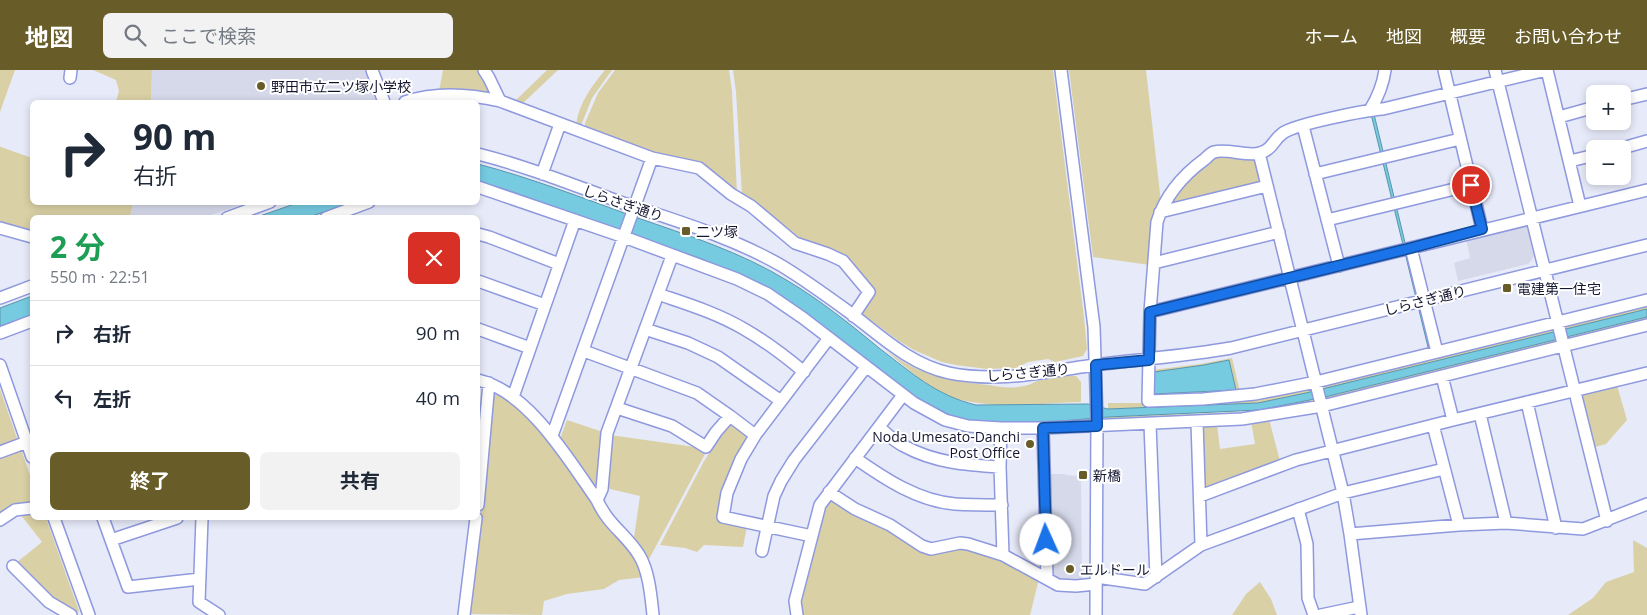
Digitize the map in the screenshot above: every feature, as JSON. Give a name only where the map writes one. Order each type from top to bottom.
[{"type":"street","points":[[372,70],[383,100]]},
{"type":"street","points":[[484,70],[500,101]]},
{"type":"street","points":[[1061,70],[1094,327],[1097,403],[1096,615]]},
{"type":"street","points":[[1370,110],[1383,84],[1385,70]]},
{"type":"street","points":[[1444,70],[1482,229]]},
{"type":"street","points":[[1495,70],[1606,520]]},
{"type":"street","points":[[1580,206],[1547,70],[1383,110],[1370,110],[1303,126],[1282,133],[1271,148],[1259,153],[1214,152],[1189,170],[1169,196],[1157,222],[1150,312],[1148,401],[1203,399],[1255,394],[1316,382],[1647,300]]},
{"type":"street","points":[[1631,98],[1647,94]]},
{"type":"street","points":[[414,100],[433,96],[454,95],[482,97],[500,101],[652,158],[699,168],[795,243],[843,261],[869,292],[853,316]]},
{"type":"street","points":[[1559,117],[1586,110]]},
{"type":"street","points":[[542,174],[560,124]]},
{"type":"street","points":[[1303,126],[1339,266]]},
{"type":"street","points":[[1315,174],[1460,139]]},
{"type":"street","points":[[1631,146],[1647,142]]},
{"type":"street","points":[[1259,153],[1333,451],[1350,534],[1360,611],[1321,615]]},
{"type":"street","name":"しらさぎ通り","points":[[480,155],[542,174],[634,210],[725,239],[756,252],[805,281],[900,352],[922,364],[948,372],[977,376],[1022,375],[1201,354],[1647,245]]},
{"type":"street","points":[[1570,161],[1586,157]]},
{"type":"street","points":[[552,436],[652,158]]},
{"type":"street","points":[[1327,220],[1471,185]]},
{"type":"street","points":[[1160,212],[1268,186]]},
{"type":"street","points":[[480,188],[625,235],[672,256],[713,268],[768,294],[803,318],[920,407],[945,420],[968,426],[1043,428],[1097,424],[1242,420],[1322,406],[1647,326]]},
{"type":"street","points":[[1150,312],[1647,190]]},
{"type":"street","points":[[235,215],[262,205]]},
{"type":"street","points":[[344,215],[363,205]]},
{"type":"street","points":[[513,397],[576,220]]},
{"type":"street","points":[[0,228],[30,236]]},
{"type":"street","points":[[1154,264],[1279,232]]},
{"type":"street","points":[[480,235],[559,264]]},
{"type":"street","points":[[1411,248],[1437,352]]},
{"type":"street","points":[[597,500],[602,489],[607,433],[618,408],[672,256]]},
{"type":"street","points":[[480,282],[545,305]]},
{"type":"street","points":[[0,298],[30,287]]},
{"type":"street","points":[[658,294],[712,313],[744,328],[777,350],[804,372]]},
{"type":"street","points":[[0,333],[30,322]]},
{"type":"street","points":[[645,329],[688,343],[718,357],[781,401]]},
{"type":"street","points":[[480,330],[530,348]]},
{"type":"street","points":[[812,536],[723,517],[727,493],[734,474],[755,435],[829,338]]},
{"type":"street","points":[[584,351],[671,382],[697,394],[755,435]]},
{"type":"street","points":[[0,365],[30,451]]},
{"type":"street","points":[[762,551],[774,496],[781,481],[794,460],[866,366]]},
{"type":"street","points":[[1200,496],[1296,460],[1647,373]]},
{"type":"street","points":[[1442,376],[1453,420]]},
{"type":"street","points":[[480,456],[483,382],[513,397],[552,436],[597,500],[602,512],[633,547],[644,564],[653,615]]},
{"type":"street","points":[[797,615],[795,601],[818,512],[829,492],[903,395]]},
{"type":"street","points":[[1527,402],[1556,528]]},
{"type":"street","points":[[618,408],[672,426],[706,447],[730,416]]},
{"type":"street","points":[[1480,414],[1506,523]]},
{"type":"street","points":[[1197,422],[1201,545]]},
{"type":"street","points":[[1150,424],[1156,577]]},
{"type":"street","points":[[1433,425],[1459,525]]},
{"type":"street","points":[[879,427],[902,446],[926,457],[961,465],[1000,467]]},
{"type":"street","points":[[1001,428],[1000,467],[1003,554]]},
{"type":"street","points":[[1043,428],[1047,578]]},
{"type":"street","points":[[0,452],[27,442]]},
{"type":"street","points":[[855,458],[901,487],[934,500],[954,504],[1002,505]]},
{"type":"street","points":[[829,492],[855,509],[890,525],[922,546],[932,549],[960,543],[1003,554],[1058,585],[1076,586],[1096,580],[1145,584],[1201,545],[1342,493],[1444,469]]},
{"type":"street","points":[[1350,534],[1506,523],[1556,528],[1583,528],[1647,504]]},
{"type":"street","points":[[0,520],[15,510],[30,508]]},
{"type":"street","points":[[1298,509],[1307,544],[1308,598],[1314,615]]},
{"type":"street","points":[[55,520],[89,615]]},
{"type":"street","points":[[104,520],[128,587],[200,579]]},
{"type":"street","points":[[111,540],[170,520]]},
{"type":"street","points":[[202,520],[199,602],[219,615]]},
{"type":"street","points":[[464,615],[476,520]]},
{"type":"street","points":[[13,566],[49,602],[71,615]]},
{"type":"shaded area","points":[[0,70],[15,70],[0,112]]},
{"type":"shaded area","points":[[93,70],[152,70],[151,100],[117,100],[119,91],[116,80]]},
{"type":"shaded area","name":"野田市立二ツ塚小学校","points":[[152,70],[365,70],[375,100],[151,100]]},
{"type":"shaded area","points":[[443,70],[478,70],[490,88],[486,94],[439,91]]},
{"type":"shaded area","points":[[547,70],[558,70],[521,105],[514,102]]},
{"type":"shaded area","points":[[605,70],[612,70],[592,98],[582,127],[576,125],[586,96]]},
{"type":"shaded area","points":[[615,70],[729,70],[732,91],[737,193],[728,187],[585,128],[585,123],[598,93]]},
{"type":"shaded area","points":[[733,70],[1053,70],[1084,317],[1087,349],[1083,356],[1055,362],[1048,359],[1028,362],[1016,368],[987,369],[956,365],[942,362],[914,350],[861,313],[868,304],[850,262],[799,240],[742,196]]},
{"type":"shaded area","points":[[1069,70],[1146,70],[1161,202],[1150,265],[1093,257]]},
{"type":"shaded area","points":[[0,146],[30,157],[30,205],[133,205],[130,215],[30,215],[30,233],[0,222]]},
{"type":"shaded area","points":[[1215,156],[1236,156],[1252,159],[1258,167],[1262,180],[1260,184],[1170,206],[1182,184]]},
{"type":"shaded area","points":[[133,205],[241,205],[211,215],[131,215]]},
{"type":"shaded area","points":[[1526,223],[1534,256],[1528,264],[1458,281],[1454,263],[1470,258],[1466,238]]},
{"type":"shaded area","points":[[1647,303],[1647,309],[1566,329],[1564,323]]},
{"type":"shaded area","points":[[1647,317],[1647,322],[1569,342],[1567,337]]},
{"type":"shaded area","points":[[1551,326],[1553,332],[1324,389],[1322,383]]},
{"type":"shaded area","points":[[1555,340],[1556,345],[1327,401],[1325,397]]},
{"type":"shaded area","points":[[885,350],[898,359],[934,375],[947,379],[1002,387],[1014,387],[1047,379],[1076,376],[1081,382],[1081,402],[994,405],[961,400],[930,386]]},
{"type":"shaded area","points":[[1232,358],[1240,392],[1153,397],[1152,370]],"holes":[[[1229,360],[1218,392],[1154,394],[1154,372]]]},
{"type":"shaded area","points":[[1617,385],[1627,420],[1606,444],[1595,447],[1582,393]]},
{"type":"shaded area","points":[[1312,386],[1313,392],[1258,403],[1108,409],[1108,403],[1143,403]]},
{"type":"shaded area","points":[[490,388],[503,394],[529,416],[627,544],[645,577],[619,580],[604,589],[567,594],[544,601],[542,615],[469,614],[484,486]]},
{"type":"shaded area","points":[[0,389],[18,441],[0,448]]},
{"type":"shaded area","points":[[1315,399],[1316,404],[1266,413],[1108,423],[1108,417],[1245,412]]},
{"type":"shaded area","points":[[1269,419],[1280,461],[1206,489],[1203,488],[1201,428],[1204,425],[1217,424],[1220,449],[1255,444],[1251,421]]},
{"type":"shaded area","points":[[567,420],[603,432],[599,485],[593,487],[560,439]]},
{"type":"shaded area","points":[[730,424],[734,424],[747,434],[747,438],[719,520],[747,526],[743,547],[704,545],[697,552],[685,548],[660,545],[703,463],[723,431]]},
{"type":"shaded area","points":[[610,435],[702,448],[705,454],[647,563],[633,544],[640,496],[606,488]]},
{"type":"shaded area","points":[[21,449],[30,475],[30,505],[0,515],[0,456]]},
{"type":"shaded area","points":[[1049,474],[1081,476],[1082,581],[1064,582],[1052,577]]},
{"type":"shaded area","points":[[830,499],[910,542],[968,547],[998,557],[1039,579],[1030,615],[798,615],[797,608],[822,511]]},
{"type":"shaded area","points":[[30,512],[30,520],[47,520],[79,611],[77,613],[56,603],[16,563],[42,542],[20,514]]},
{"type":"shaded area","points":[[1633,540],[1647,548],[1647,615],[1568,615],[1593,598],[1606,582],[1634,572]]},
{"type":"shaded area","points":[[1260,582],[1271,599],[1277,615],[1232,615],[1246,594]]},
{"type":"water","points":[[1371,114],[1374,114],[1430,346],[1428,347]]},
{"type":"water","points":[[480,165],[576,196],[752,261],[812,296],[924,382],[961,401],[976,405],[1088,404],[1108,409],[1258,403],[1306,393],[1647,309],[1647,317],[1325,397],[1259,410],[1108,417],[1050,422],[978,422],[954,417],[921,401],[763,286],[702,259],[501,188],[480,183]]},
{"type":"water","points":[[291,205],[345,205],[315,215],[263,215]]},
{"type":"water","points":[[30,297],[30,316],[0,326],[0,308]]},
{"type":"water","points":[[1229,360],[1236,390],[1153,393],[1154,372]]},
{"type":"place","name":"野田市立二ツ塚小学校","points":[[261,86]]},
{"type":"place","name":"二ツ塚","points":[[686,231]]},
{"type":"place","name":"電建第一住宅","points":[[1507,288]]},
{"type":"place","name":"Noda Umesato-Danchi Post Office","points":[[1030,444]]},
{"type":"place","name":"新橋","points":[[1083,475]]},
{"type":"place","name":"エルドール","points":[[1070,569]]},
{"type":"route","points":[[1046,540],[1043,428],[1097,426],[1096,365],[1149,360],[1150,312],[1482,229],[1471,185]]}]
